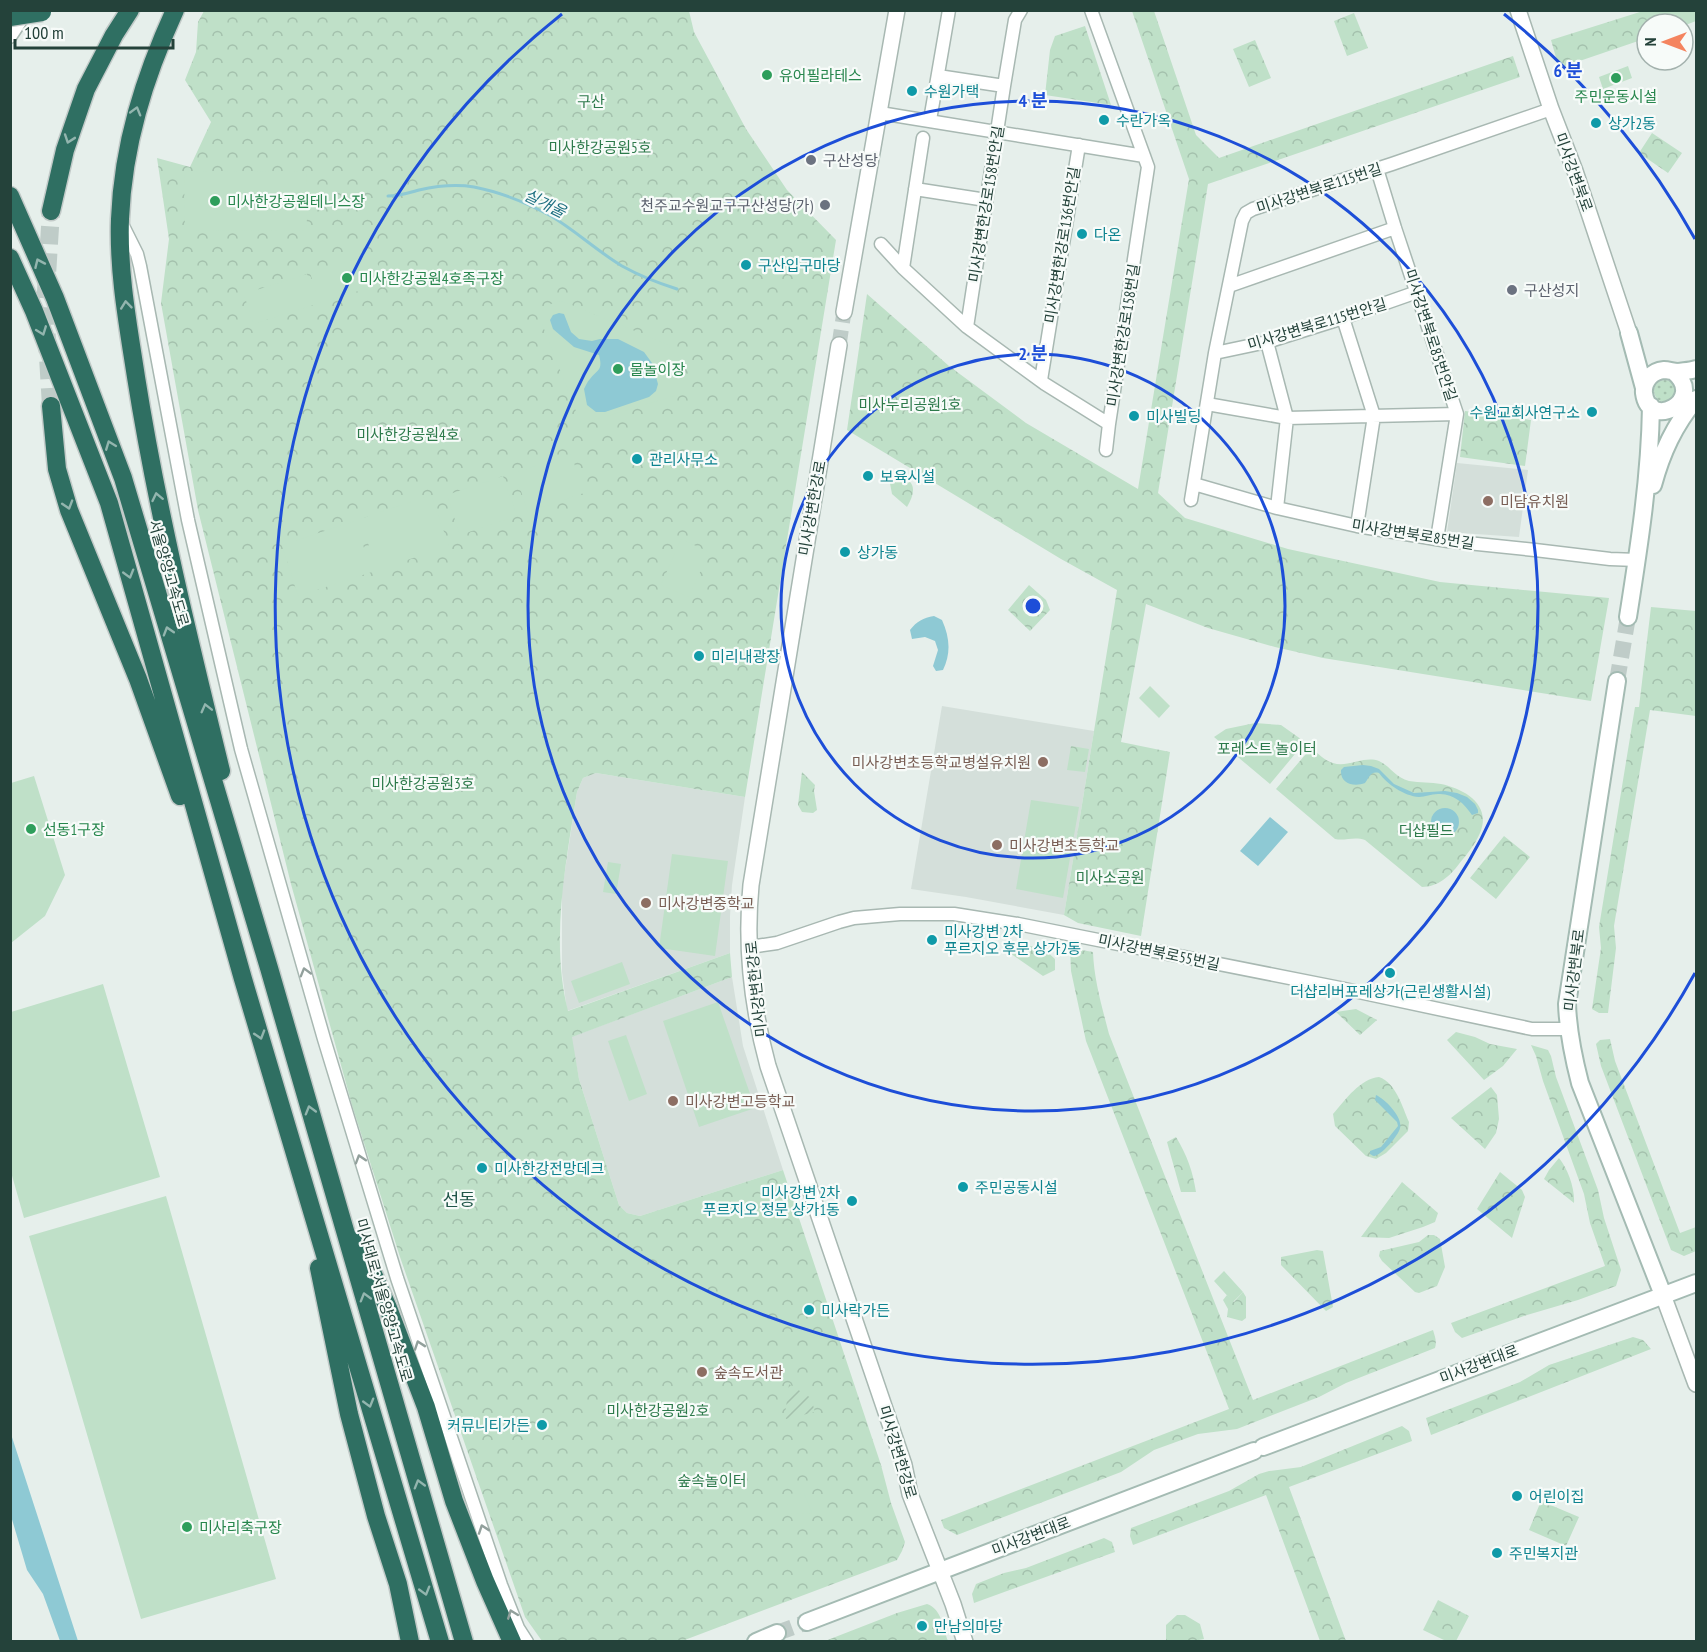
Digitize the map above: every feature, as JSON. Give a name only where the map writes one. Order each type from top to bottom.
[{"type":"highway","points":[[10,17],[47,10]]},
{"type":"highway","points":[[51,211],[65,150],[86,88],[129,10]]},
{"type":"highway","points":[[175,10],[157,50],[134,121],[125,169],[120,220],[122,267],[147,448],[176,584],[269,968]]},
{"type":"highway","name":"서울양양고속도로","points":[[10,196],[55,298],[123,478],[269,968]]},
{"type":"highway","points":[[10,258],[34,311],[109,503],[243,979],[440,1641]]},
{"type":"highway","points":[[51,406],[57,469],[69,510],[142,691],[243,979]]},
{"type":"highway","name":"미사대로;서울양양고속도로","points":[[269,968],[464,1641]]},
{"type":"highway","points":[[328,1169],[388,1308],[426,1407],[454,1501],[507,1641]]},
{"type":"highway","points":[[301,1172],[324,1298],[349,1414],[376,1516],[398,1584],[410,1641]]},
{"type":"highway","points":[[484,1581],[512,1641]]},
{"type":"main road","points":[[1629,333],[1653,364],[1680,376],[1693,393]]},
{"type":"main road","points":[[1629,333],[1646,401],[1657,410],[1671,411]]},
{"type":"main road","points":[[1644,388],[1650,376],[1668,371],[1696,369]]},
{"type":"main road","points":[[1645,486],[1659,440],[1671,411],[1693,393]]},
{"type":"main road","points":[[1641,530],[1664,448],[1681,420],[1693,393]]},
{"type":"main road","points":[[1628,617],[1641,530],[1651,406]]},
{"type":"main road","name":"미사강변북로","points":[[1617,681],[1567,1004],[1568,1029],[1580,1083],[1663,1295]]},
{"type":"main road","name":"미사강변대로","points":[[807,1622],[1696,1283]]},
{"type":"main road","points":[[756,1641],[777,1633]]},
{"type":"street","points":[[10,37],[28,10]]},
{"type":"street","points":[[844,312],[897,10]]},
{"type":"street","points":[[930,120],[949,10]]},
{"type":"street","name":"미사강변한강로158번안길","points":[[967,327],[1004,86],[1016,20],[1021,10]]},
{"type":"street","name":"미사강변한강로158번길","points":[[881,244],[903,268],[967,327],[1041,380],[1109,424],[1148,167],[1091,10]]},
{"type":"street","name":"미사강변북로","points":[[1518,10],[1629,333]]},
{"type":"street","points":[[938,76],[1004,86]]},
{"type":"street","name":"미사강변북로115번길","points":[[1191,500],[1215,353],[1242,221],[1246,213],[1551,109]]},
{"type":"street","points":[[880,113],[1144,156]]},
{"type":"street","points":[[903,268],[922,138]]},
{"type":"street","name":"미사강변한강로136번안길","points":[[1041,380],[1079,145]]},
{"type":"street","name":"미사강변북로85번안길","points":[[1377,169],[1457,414],[1437,539]]},
{"type":"street","points":[[915,189],[986,200]]},
{"type":"street","points":[[120,220],[141,266],[188,520],[242,749],[283,898],[397,1278],[501,1585],[518,1628],[526,1641]]},
{"type":"street","points":[[1229,286],[1395,228]]},
{"type":"street","name":"미사강변북로115번안길","points":[[1215,353],[1267,342],[1417,292]]},
{"type":"street","points":[[1343,318],[1374,416],[1357,526]]},
{"type":"street","points":[[1267,342],[1287,418],[1277,508]]},
{"type":"street","name":"미사강변한강로","points":[[839,345],[759,834],[750,903],[751,974],[755,1011],[768,1066],[904,1465],[910,1494],[965,1641]]},
{"type":"street","points":[[1207,404],[1287,418],[1457,414]]},
{"type":"street","points":[[1106,450],[1109,424]]},
{"type":"street","name":"미사강변북로85번길","points":[[1194,484],[1277,508],[1357,526],[1437,539],[1610,559],[1637,560]]},
{"type":"street","name":"미사강변북로55번길","points":[[750,947],[777,943],[854,918],[900,914],[954,914],[1018,924],[1340,988],[1532,1029],[1568,1029]]},
{"type":"street","name":"미사강변북로","points":[[1663,1295],[1696,1384]]},
{"type":"shaded area","name":"미담유치원","points":[[1457,463],[1528,470],[1519,537],[1447,532]]},
{"type":"shaded area","name":"미사강변초등학교","points":[[942,706],[1094,731],[1064,915],[911,889]]},
{"type":"shaded area","name":"미사강변중학교","points":[[596,773],[745,797],[732,885],[730,953],[567,1011],[562,972],[562,890],[577,792],[583,778]]},
{"type":"shaded area","name":"미사강변고등학교","points":[[732,977],[743,1046],[783,1170],[640,1216],[627,1213],[619,1205],[579,1079],[571,1037]]},
{"type":"green space","points":[[204,11],[689,11],[694,32],[746,129],[787,190],[836,240],[745,797],[596,773],[583,778],[577,792],[565,874],[560,957],[568,1011],[730,953],[732,977],[572,1037],[579,1079],[619,1205],[627,1213],[640,1216],[783,1170],[905,1542],[897,1560],[682,1641],[542,1641],[525,1617],[400,1257],[352,1105],[291,884],[198,510],[161,303],[169,239],[157,158],[190,167],[211,122],[185,80],[196,52],[198,22]]},
{"type":"green space","name":"미사누리공원1호","points":[[1132,11],[1154,11],[1196,135],[1219,158],[1513,56],[1520,77],[1208,184],[1158,493],[1185,518],[1288,549],[1440,582],[1609,598],[1591,701],[1323,658],[1208,628],[1146,604],[1121,742],[1170,752],[1141,936],[1078,923],[1064,915],[1117,590],[1061,559],[847,430],[867,294],[949,366],[1026,423],[1138,489],[1189,179]]},
{"type":"green space","points":[[1696,11],[1696,21],[1695,12],[1640,12]]},
{"type":"green space","points":[[1354,13],[1368,48],[1347,56],[1334,21]]},
{"type":"green space","points":[[1635,14],[1635,42],[1559,68],[1551,40]]},
{"type":"green space","points":[[1085,26],[1111,105],[1045,95],[1050,50],[1055,36]]},
{"type":"green space","points":[[1255,40],[1271,78],[1249,87],[1233,49]]},
{"type":"green space","name":"주민운동시설","points":[[1628,66],[1632,78],[1603,89],[1599,77]]},
{"type":"green space","points":[[1652,133],[1682,153],[1668,173],[1639,153]]},
{"type":"green space","points":[[306,171],[307,230],[185,231],[184,172]]},
{"type":"green space","name":"미사한강공원4호족구장","points":[[374,253],[384,283],[320,303],[310,273]]},
{"type":"green space","points":[[307,274],[317,304],[253,324],[244,294]]},
{"type":"green space","name":"물놀이장","points":[[562,301],[669,345],[684,393],[581,424],[539,316],[549,306]]},
{"type":"green space","points":[[1665,380],[1673,383],[1676,391],[1673,399],[1665,402],[1657,399],[1654,391],[1657,383]]},
{"type":"green space","points":[[1465,411],[1531,420],[1525,466],[1460,457]]},
{"type":"green space","points":[[571,454],[584,493],[528,512],[515,473]]},
{"type":"green space","points":[[503,476],[517,516],[460,535],[447,495]]},
{"type":"green space","points":[[897,476],[912,484],[912,497],[907,507],[892,494],[889,478]]},
{"type":"green space","points":[[431,495],[449,546],[377,570],[360,519]]},
{"type":"green space","points":[[355,521],[372,572],[298,596],[282,545]]},
{"type":"green space","points":[[681,539],[709,552],[689,597],[661,585]]},
{"type":"green space","points":[[1029,585],[1046,600],[1050,610],[1030,631],[1008,610]]},
{"type":"green space","points":[[1651,607],[1696,611],[1696,716],[1650,710],[1614,926],[1616,948],[1608,1013],[1599,1013],[1592,1009],[1601,948],[1599,927],[1635,707],[1639,707]]},
{"type":"green space","points":[[1150,686],[1170,706],[1159,718],[1139,698]]},
{"type":"green space","name":"포레스트 놀이터","points":[[1255,723],[1281,725],[1305,742],[1270,784],[1214,737],[1226,729]]},
{"type":"green space","points":[[1071,746],[1089,749],[1085,772],[1067,770]]},
{"type":"green space","name":"더샵필드","points":[[1311,748],[1333,763],[1344,764],[1368,759],[1379,761],[1404,779],[1450,786],[1467,794],[1474,800],[1482,814],[1483,823],[1476,842],[1448,877],[1428,887],[1422,887],[1365,840],[1335,839],[1276,789]]},
{"type":"green space","points":[[802,772],[815,785],[817,810],[813,813],[802,812],[798,805]]},
{"type":"green space","name":"선동1구장","points":[[34,776],[65,875],[45,916],[11,943],[11,783]]},
{"type":"green space","points":[[1031,800],[1079,807],[1063,898],[1016,889]]},
{"type":"green space","points":[[1504,836],[1530,857],[1496,899],[1470,878]]},
{"type":"green space","points":[[672,854],[728,861],[715,956],[659,948]]},
{"type":"green space","points":[[608,862],[621,864],[616,894],[603,892]]},
{"type":"green space","points":[[1013,942],[1044,949],[1055,959],[1055,970],[1043,976],[1007,951]]},
{"type":"green space","points":[[1070,948],[1093,952],[1101,1004],[1109,1034],[1253,1400],[1433,1330],[1436,1346],[1346,1383],[1319,1397],[1237,1429],[1198,1434],[1154,1450],[1121,1472],[957,1535],[944,1528],[941,1520],[1229,1409],[1086,1041],[1071,971]]},
{"type":"green space","points":[[622,962],[630,984],[579,1003],[571,981]]},
{"type":"green space","points":[[103,984],[160,1177],[24,1218],[11,1172],[11,1012]]},
{"type":"green space","points":[[718,1002],[755,1108],[699,1127],[663,1021]]},
{"type":"green space","points":[[1356,1009],[1377,1020],[1360,1035],[1336,1012]]},
{"type":"green space","points":[[1456,1032],[1490,1044],[1517,1049],[1503,1066],[1484,1080],[1447,1040]]},
{"type":"green space","points":[[626,1035],[647,1094],[629,1101],[608,1041]]},
{"type":"green space","points":[[1610,1039],[1615,1061],[1680,1233],[1696,1227],[1696,1251],[1684,1256],[1671,1250],[1601,1066],[1596,1044],[1600,1040]]},
{"type":"green space","points":[[1531,1045],[1548,1050],[1551,1056],[1556,1077],[1598,1190],[1604,1218],[1621,1270],[1616,1286],[1462,1338],[1455,1332],[1451,1323],[1605,1266],[1590,1223],[1584,1194]]},
{"type":"green space","points":[[1379,1077],[1390,1084],[1394,1090],[1409,1122],[1408,1131],[1386,1153],[1376,1159],[1366,1156],[1335,1126],[1333,1114],[1360,1086]]},
{"type":"green space","points":[[1491,1087],[1497,1095],[1499,1119],[1496,1133],[1485,1149],[1451,1118]]},
{"type":"green space","points":[[1176,1137],[1189,1164],[1196,1192],[1181,1192],[1167,1142]]},
{"type":"green space","points":[[1559,1158],[1570,1179],[1574,1203],[1544,1179]]},
{"type":"green space","points":[[1500,1172],[1522,1190],[1525,1197],[1512,1238],[1477,1209]]},
{"type":"green space","points":[[1402,1182],[1438,1213],[1435,1222],[1389,1238],[1361,1237]]},
{"type":"green space","points":[[166,1196],[276,1579],[141,1619],[29,1236]]},
{"type":"green space","points":[[1428,1235],[1434,1235],[1440,1239],[1445,1267],[1437,1286],[1419,1293],[1415,1292],[1379,1256],[1380,1251],[1419,1242]]},
{"type":"green space","points":[[1317,1250],[1323,1251],[1333,1307],[1326,1311],[1281,1265],[1281,1257]]},
{"type":"green space","points":[[1224,1271],[1243,1292],[1233,1302],[1214,1281]]},
{"type":"green space","points":[[1243,1292],[1246,1297],[1246,1318],[1242,1321],[1227,1317],[1228,1309],[1223,1300],[1227,1295],[1234,1302]]},
{"type":"green space","points":[[1633,1337],[1643,1340],[1651,1349],[1431,1435],[1426,1418],[1520,1382],[1549,1365]]},
{"type":"green space","points":[[789,1384],[811,1398],[815,1412],[786,1419]]},
{"type":"green space","points":[[1402,1426],[1409,1431],[1412,1441],[1289,1487],[1346,1641],[1320,1641],[1266,1495],[1133,1545],[1130,1536],[1131,1528],[1229,1491],[1259,1474],[1301,1467]]},
{"type":"green space","points":[[804,1493],[812,1513],[789,1514],[785,1494]]},
{"type":"green space","points":[[1541,1501],[1579,1517],[1566,1546],[1529,1530]]},
{"type":"green space","points":[[1104,1538],[1112,1542],[1115,1552],[974,1603],[972,1594],[976,1584],[1004,1573],[1026,1568]]},
{"type":"green space","points":[[1438,1600],[1469,1616],[1456,1641],[1446,1641],[1423,1630]]},
{"type":"green space","points":[[927,1604],[939,1614],[948,1641],[825,1641],[897,1613]]},
{"type":"green space","points":[[1177,1615],[1185,1615],[1200,1624],[1204,1639],[1166,1641],[1166,1625]]},
{"type":"water","points":[[564,314],[571,332],[579,339],[592,341],[618,339],[644,352],[652,363],[658,384],[656,391],[649,397],[605,412],[596,412],[587,405],[584,389],[600,367],[599,355],[574,347],[553,329],[550,320],[553,315]]},
{"type":"water","points":[[934,616],[942,620],[947,633],[948,645],[943,670],[936,671],[933,666],[938,650],[935,641],[925,637],[912,639],[910,630],[920,620]]},
{"type":"water","points":[[1363,765],[1379,769],[1394,784],[1414,793],[1445,791],[1467,797],[1475,804],[1478,813],[1472,815],[1462,803],[1449,795],[1435,794],[1419,797],[1402,792],[1379,773],[1372,774],[1365,783],[1361,784],[1348,783],[1341,775],[1344,767]]},
{"type":"water","points":[[1445,808],[1455,812],[1459,822],[1455,832],[1445,836],[1435,832],[1431,822],[1435,812]]},
{"type":"water","points":[[1270,817],[1288,832],[1258,866],[1240,851]]},
{"type":"water","points":[[1376,1095],[1392,1109],[1399,1119],[1400,1128],[1385,1149],[1374,1156],[1370,1154],[1370,1151],[1381,1147],[1398,1126],[1397,1122],[1375,1100]]},
{"type":"water","points":[[10,1431],[78,1641],[60,1641],[43,1594],[27,1570],[11,1516]]},
{"type":"waterway","name":"실개울","points":[[388,196],[433,187],[453,186],[474,187],[503,195],[551,216],[622,266],[677,289]]},
{"type":"tunnel","points":[[51,211],[45,308],[51,406]]},
{"type":"tunnel","points":[[839,345],[844,312]]},
{"type":"tunnel","points":[[1617,681],[1628,617]]},
{"type":"tunnel","points":[[777,1633],[807,1622]]},
{"type":"place","name":"유어필라테스","points":[[767,75]]},
{"type":"place","name":"주민운동시설","points":[[1616,78]]},
{"type":"place","name":"수원가택","points":[[912,91]]},
{"type":"place","name":"수란가옥","points":[[1104,120]]},
{"type":"place","name":"상가2동","points":[[1596,123]]},
{"type":"place","name":"구산성당","points":[[811,160]]},
{"type":"place","name":"미사한강공원테니스장","points":[[215,201]]},
{"type":"place","name":"천주교수원교구구산성당(가)","points":[[825,205]]},
{"type":"place","name":"다온","points":[[1082,234]]},
{"type":"place","name":"구산입구마당","points":[[746,265]]},
{"type":"place","name":"미사한강공원4호족구장","points":[[347,278]]},
{"type":"place","name":"구산성지","points":[[1512,290]]},
{"type":"place","name":"물놀이장","points":[[618,369]]},
{"type":"place","name":"수원교회사연구소","points":[[1592,412]]},
{"type":"place","name":"미사빌딩","points":[[1134,416]]},
{"type":"place","name":"관리사무소","points":[[637,459]]},
{"type":"place","name":"보육시설","points":[[868,476]]},
{"type":"place","name":"미담유치원","points":[[1488,501]]},
{"type":"place","name":"상가동","points":[[845,552]]},
{"type":"place","name":"미리내광장","points":[[699,656]]},
{"type":"place","name":"미사강변초등학교병설유치원","points":[[1043,762]]},
{"type":"place","name":"선동1구장","points":[[31,829]]},
{"type":"place","name":"미사강변초등학교","points":[[997,845]]},
{"type":"place","name":"미사강변중학교","points":[[646,903]]},
{"type":"place","name":"미사강변 2차 푸르지오 후문 상가2동","points":[[932,940]]},
{"type":"place","name":"더샵리버포레상가(근린생활시설)","points":[[1390,973]]},
{"type":"place","name":"미사강변고등학교","points":[[673,1101]]},
{"type":"place","name":"미사한강전망데크","points":[[482,1168]]},
{"type":"place","name":"주민공동시설","points":[[963,1187]]},
{"type":"place","name":"미사강변 2차 푸르지오 정문 상가1동","points":[[852,1201]]},
{"type":"place","name":"미사락가든","points":[[809,1310]]},
{"type":"place","name":"숲속도서관","points":[[702,1372]]},
{"type":"place","name":"커뮤니티가든","points":[[542,1425]]},
{"type":"place","name":"어린이집","points":[[1517,1496]]},
{"type":"place","name":"미사리축구장","points":[[187,1527]]},
{"type":"place","name":"주민복지관","points":[[1497,1553]]},
{"type":"place","name":"만남의마당","points":[[922,1626]]},
{"type":"district","name":"선동","points":[[459,1199]]},
{"type":"park label","name":"구산","points":[[591,101]]},
{"type":"park label","name":"미사한강공원5호","points":[[600,147]]},
{"type":"park label","name":"미사한강공원4호","points":[[408,434]]},
{"type":"park label","name":"미사한강공원3호","points":[[423,783]]},
{"type":"park label","name":"미사소공원","points":[[1110,877]]},
{"type":"park label","name":"미사한강공원2호","points":[[658,1410]]},
{"type":"park label","name":"숲속놀이터","points":[[712,1480]]}]
